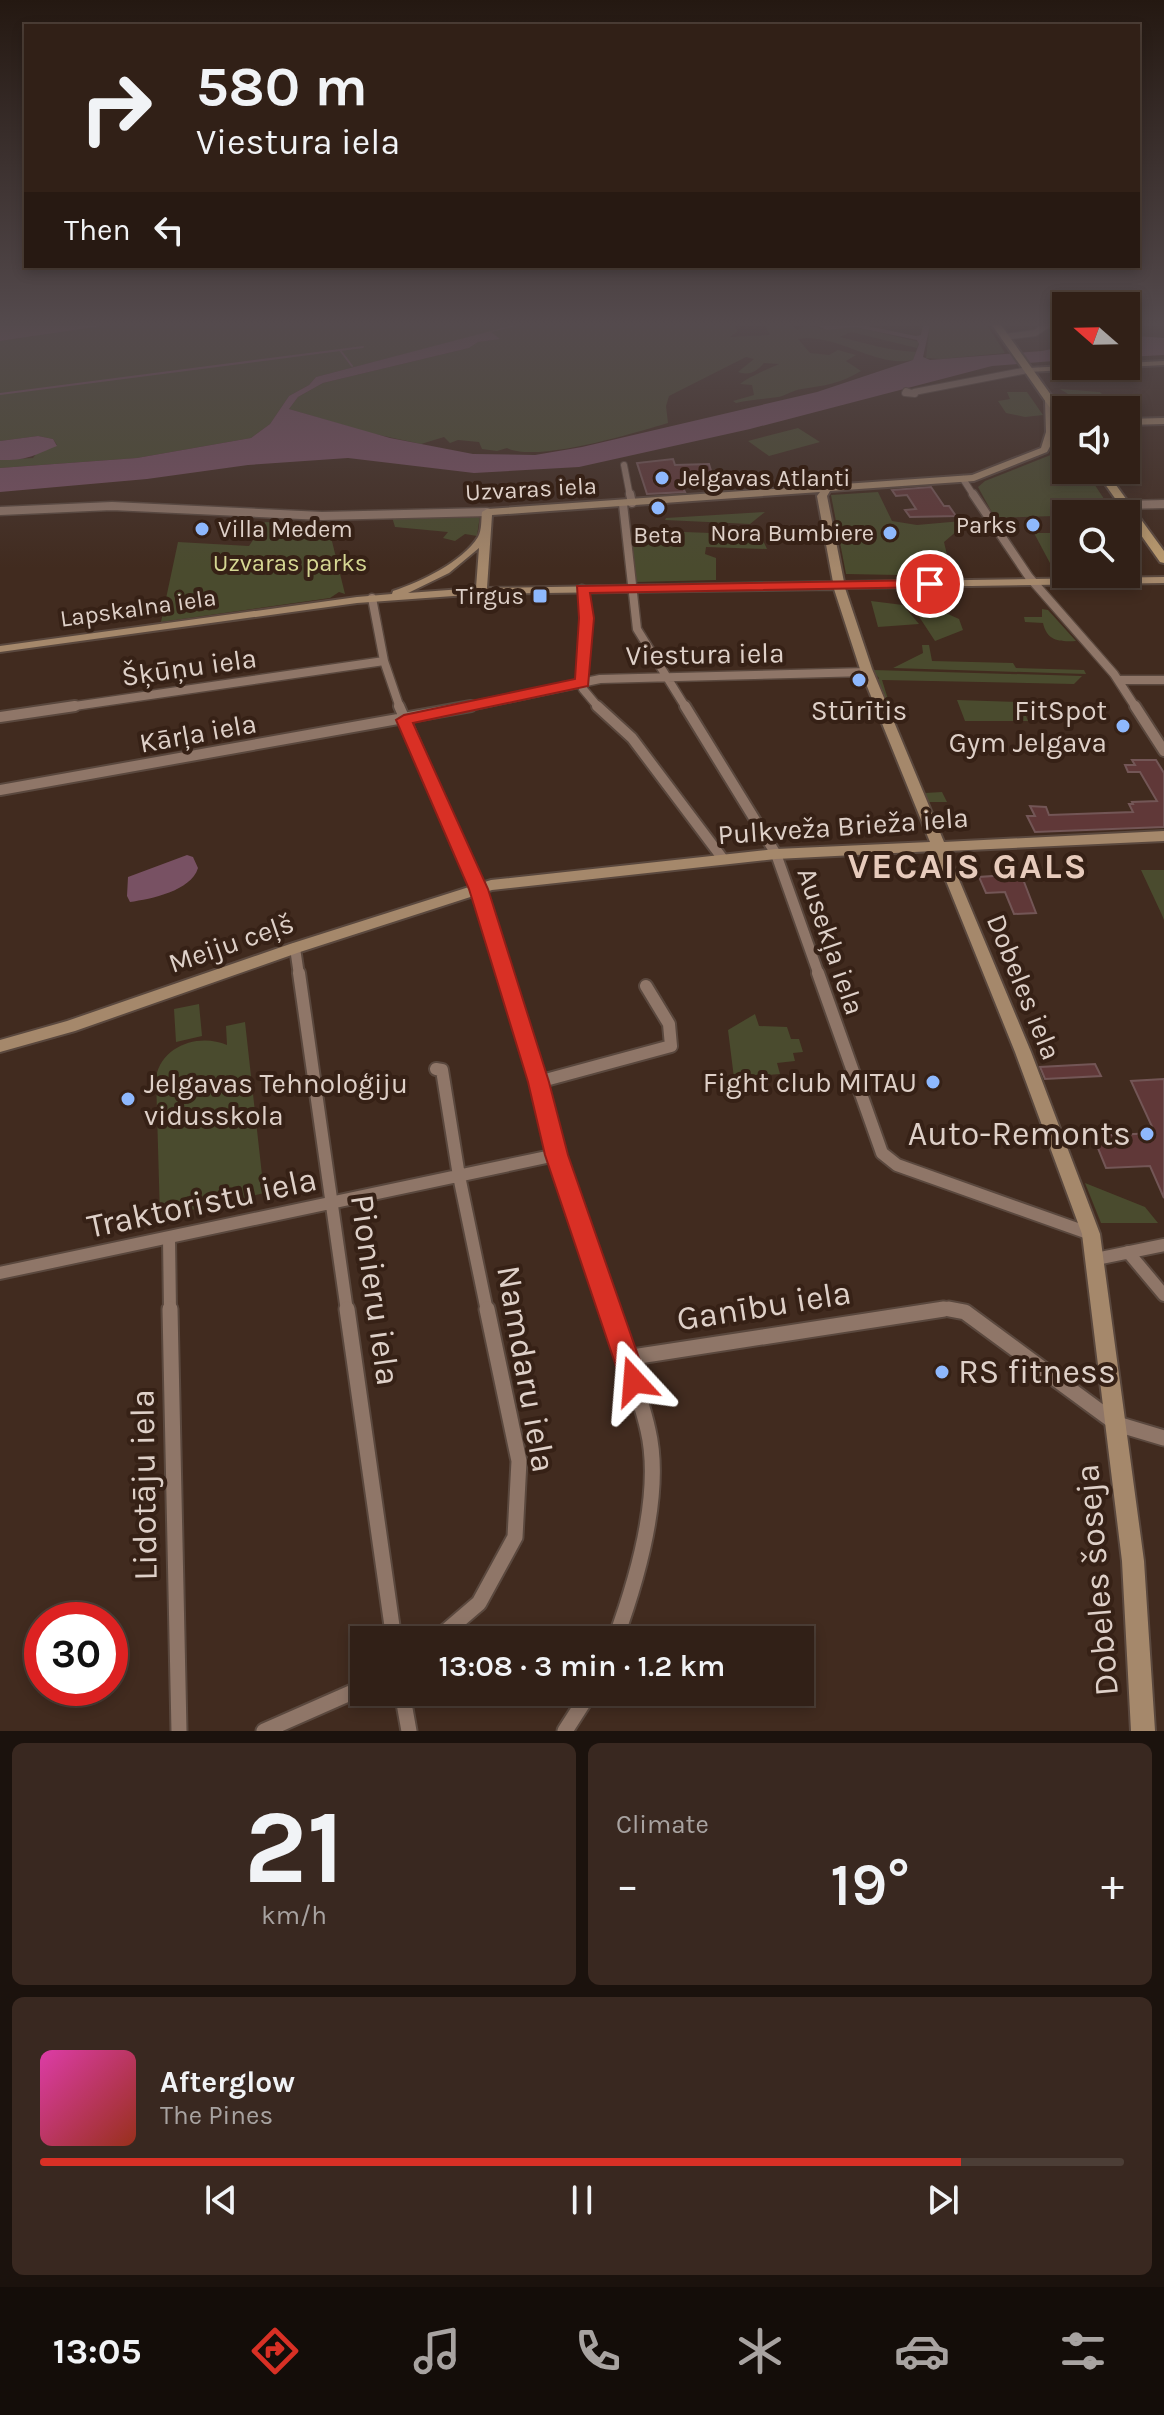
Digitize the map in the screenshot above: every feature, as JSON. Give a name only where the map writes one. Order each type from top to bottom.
[{"type":"main road","points":[[1140,526],[1164,559]]},
{"type":"street","points":[[1050,406],[1053,420],[1050,439]]},
{"type":"street","points":[[1140,422],[1164,421]]},
{"type":"street","name":"Uzvaras iela","points":[[0,511],[112,506],[343,516],[628,504],[974,478],[1044,450],[1052,436]]},
{"type":"street","name":"Ausekļa iela","points":[[624,465],[631,588],[637,629],[776,854],[882,1153],[897,1165],[1091,1234]]},
{"type":"street","points":[[963,479],[1033,582],[1118,680],[1164,751]]},
{"type":"street","name":"Dobeles iela","points":[[826,489],[822,496],[839,585],[867,672],[1023,1052],[1091,1234],[1117,1424]]},
{"type":"street","points":[[1140,505],[1164,504]]},
{"type":"street","points":[[481,591],[487,512]]},
{"type":"street","name":"Lapskalna iela","points":[[375,598],[415,587],[465,556],[485,535]]},
{"type":"street","points":[[465,556],[484,558]]},
{"type":"street","name":"Lapskalna iela","points":[[0,649],[375,598],[481,591],[1164,580]]},
{"type":"street","points":[[582,589],[587,618],[582,682],[590,700],[632,738],[723,859]]},
{"type":"street","points":[[375,598],[384,661],[404,720],[479,889],[538,1082],[556,1155],[649,1432],[653,1480],[640,1553],[619,1626]]},
{"type":"street","name":"Šķūņu iela","points":[[0,717],[384,661]]},
{"type":"street","name":"Viestura iela","points":[[404,720],[582,682],[624,677],[867,672]]},
{"type":"street","points":[[1118,680],[1164,680]]},
{"type":"street","name":"Kārļa iela","points":[[0,790],[404,720]]},
{"type":"street","name":"Pulkveža Brieža iela","points":[[479,889],[776,854],[1164,836]]},
{"type":"street","name":"Meiju ceļš","points":[[0,1046],[69,1027],[295,948],[479,889]]},
{"type":"street","name":"Pionieru iela","points":[[295,948],[392,1626]]},
{"type":"street","points":[[538,1082],[671,1046],[674,1037],[671,1027],[646,986]]},
{"type":"street","name":"Namdaru iela","points":[[436,1069],[442,1070],[459,1176],[519,1461],[515,1537],[479,1603],[452,1626]]},
{"type":"street","name":"Traktoristu iela","points":[[0,1273],[332,1205],[556,1155]]},
{"type":"street","name":"Lidotāju iela","points":[[169,1238],[179,1731]]},
{"type":"street","points":[[1096,1259],[1164,1245]]},
{"type":"street","points":[[1128,1252],[1164,1295]]},
{"type":"street","name":"Ganību iela","points":[[626,1358],[947,1308],[965,1312],[1117,1424],[1164,1438]]},
{"type":"street","name":"Dobeles šoseja","points":[[1117,1424],[1133,1561],[1143,1731]]},
{"type":"street","points":[[264,1731],[350,1693]]},
{"type":"street","points":[[405,1706],[409,1731]]},
{"type":"street","points":[[565,1731],[581,1706]]},
{"type":"green space","points":[[0,406],[282,406],[270,424],[251,438],[137,458],[0,468],[0,460],[33,458],[57,445],[53,439],[38,436],[0,441]]},
{"type":"green space","points":[[291,406],[666,406],[668,423],[586,445],[521,452],[507,448],[497,451],[482,449],[479,442],[458,440],[450,443],[444,437],[421,444],[370,433],[289,409]]},
{"type":"green space","points":[[1001,406],[1037,406],[1043,415],[1025,417],[1006,413]]},
{"type":"green space","points":[[798,428],[820,442],[769,456],[748,441]]},
{"type":"green space","points":[[1052,454],[1052,484],[1094,484],[1105,500],[1052,500],[1052,516],[995,518],[978,487],[985,481]]},
{"type":"green space","points":[[878,492],[892,521],[917,525],[973,520],[984,527],[958,530],[944,542],[952,576],[846,574],[831,495]]},
{"type":"green space","points":[[765,512],[750,524],[665,520],[666,518]]},
{"type":"green space","points":[[480,515],[477,536],[465,534],[455,541],[443,538],[448,532],[395,527],[392,517]]},
{"type":"green space","name":"Uzvaras parks","points":[[265,522],[328,525],[345,594],[339,592],[330,598],[161,622],[178,542],[249,546]]},
{"type":"green space","points":[[740,527],[759,532],[767,549],[706,547],[705,554],[716,558],[716,580],[636,582],[632,536],[683,538],[684,532],[738,534]]},
{"type":"green space","points":[[1034,533],[1052,533],[1051,565]]},
{"type":"green space","points":[[871,601],[903,605],[919,624],[878,627]]},
{"type":"green space","points":[[914,609],[939,610],[959,619],[963,630],[935,641]]},
{"type":"green space","points":[[1042,609],[1048,610],[1076,641],[1055,639],[1047,634],[1043,623],[1025,622],[1024,617],[1042,617]]},
{"type":"green space","points":[[922,645],[929,645],[932,661],[1013,663],[1016,668],[1084,670],[1086,674],[893,668],[923,653]]},
{"type":"green space","points":[[872,671],[1082,676],[1074,684],[882,680],[897,728],[925,793],[942,792],[947,802],[924,802],[876,682],[879,678]]},
{"type":"green space","points":[[957,700],[1021,702],[1028,721],[965,721]]},
{"type":"green space","points":[[1141,870],[1164,870],[1164,920],[1162,915]]},
{"type":"green space","points":[[199,1004],[202,1036],[176,1042],[174,1009]]},
{"type":"green space","points":[[755,1014],[759,1026],[787,1027],[791,1039],[799,1039],[803,1052],[793,1053],[795,1061],[777,1063],[780,1074],[734,1078],[728,1030]]},
{"type":"green space","points":[[245,1022],[264,1193],[240,1199],[238,1188],[223,1201],[197,1209],[178,1207],[169,1202],[169,1215],[160,1217],[156,1077],[160,1066],[166,1057],[184,1044],[205,1040],[227,1045],[226,1026]]},
{"type":"green space","points":[[1085,1183],[1145,1207],[1158,1223],[1101,1223]]},
{"type":"shaded area","points":[[282,406],[291,406],[289,409],[390,438],[473,454],[535,455],[758,406],[839,406],[579,467],[474,473],[348,458],[248,465],[147,479],[0,492],[0,468],[137,458],[251,438],[270,424]]},
{"type":"shaded area","points":[[38,436],[53,439],[57,446],[24,458],[0,460],[0,441]]},
{"type":"shaded area","points":[[187,855],[193,857],[198,868],[187,883],[148,899],[130,902],[127,896],[128,877]]},
{"type":"building","points":[[673,459],[675,465],[709,464],[715,484],[682,486],[685,492],[647,494],[637,463]]},
{"type":"building","points":[[931,487],[944,506],[949,506],[956,516],[910,517],[905,510],[916,509],[907,495],[896,496],[892,490]]},
{"type":"building","points":[[1132,760],[1156,760],[1164,773],[1164,827],[1035,832],[1027,816],[1035,816],[1030,806],[1046,807],[1049,815],[1133,812],[1129,804],[1132,802],[1157,801],[1140,772],[1128,772],[1125,765],[1135,765]]},
{"type":"building","points":[[1021,874],[1036,913],[1014,914],[1005,892],[986,893],[979,877]]},
{"type":"building","points":[[1095,1064],[1101,1076],[1045,1079],[1040,1067]]},
{"type":"building","name":"Auto-Remonts","points":[[1164,1079],[1164,1198],[1150,1166],[1106,1168],[1093,1136],[1155,1133],[1131,1081]]},
{"type":"place","name":"Jelgavas Atlanti","points":[[662,478]]},
{"type":"place","name":"Beta","points":[[658,508]]},
{"type":"place","name":"Parks","points":[[1033,525]]},
{"type":"place","name":"Villa Medem","points":[[202,529]]},
{"type":"place","name":"Nora Bumbiere","points":[[890,533]]},
{"type":"place","name":"Tirgus","points":[[540,596]]},
{"type":"place","name":"Stūrītis","points":[[859,680]]},
{"type":"place","name":"FitSpot Gym Jelgava","points":[[1123,726]]},
{"type":"place","name":"Fight club MITAU","points":[[933,1082]]},
{"type":"place","name":"Jelgavas Tehnoloģiju vidusskola","points":[[128,1099]]},
{"type":"place","name":"Auto-Remonts","points":[[1147,1134]]},
{"type":"place","name":"RS fitness","points":[[942,1372]]},
{"type":"district","name":"VECAIS GALS","points":[[968,866]]},
{"type":"route","points":[[634,1381],[556,1155],[538,1082],[479,889],[404,720],[582,682],[587,618],[582,589],[930,584]]}]
